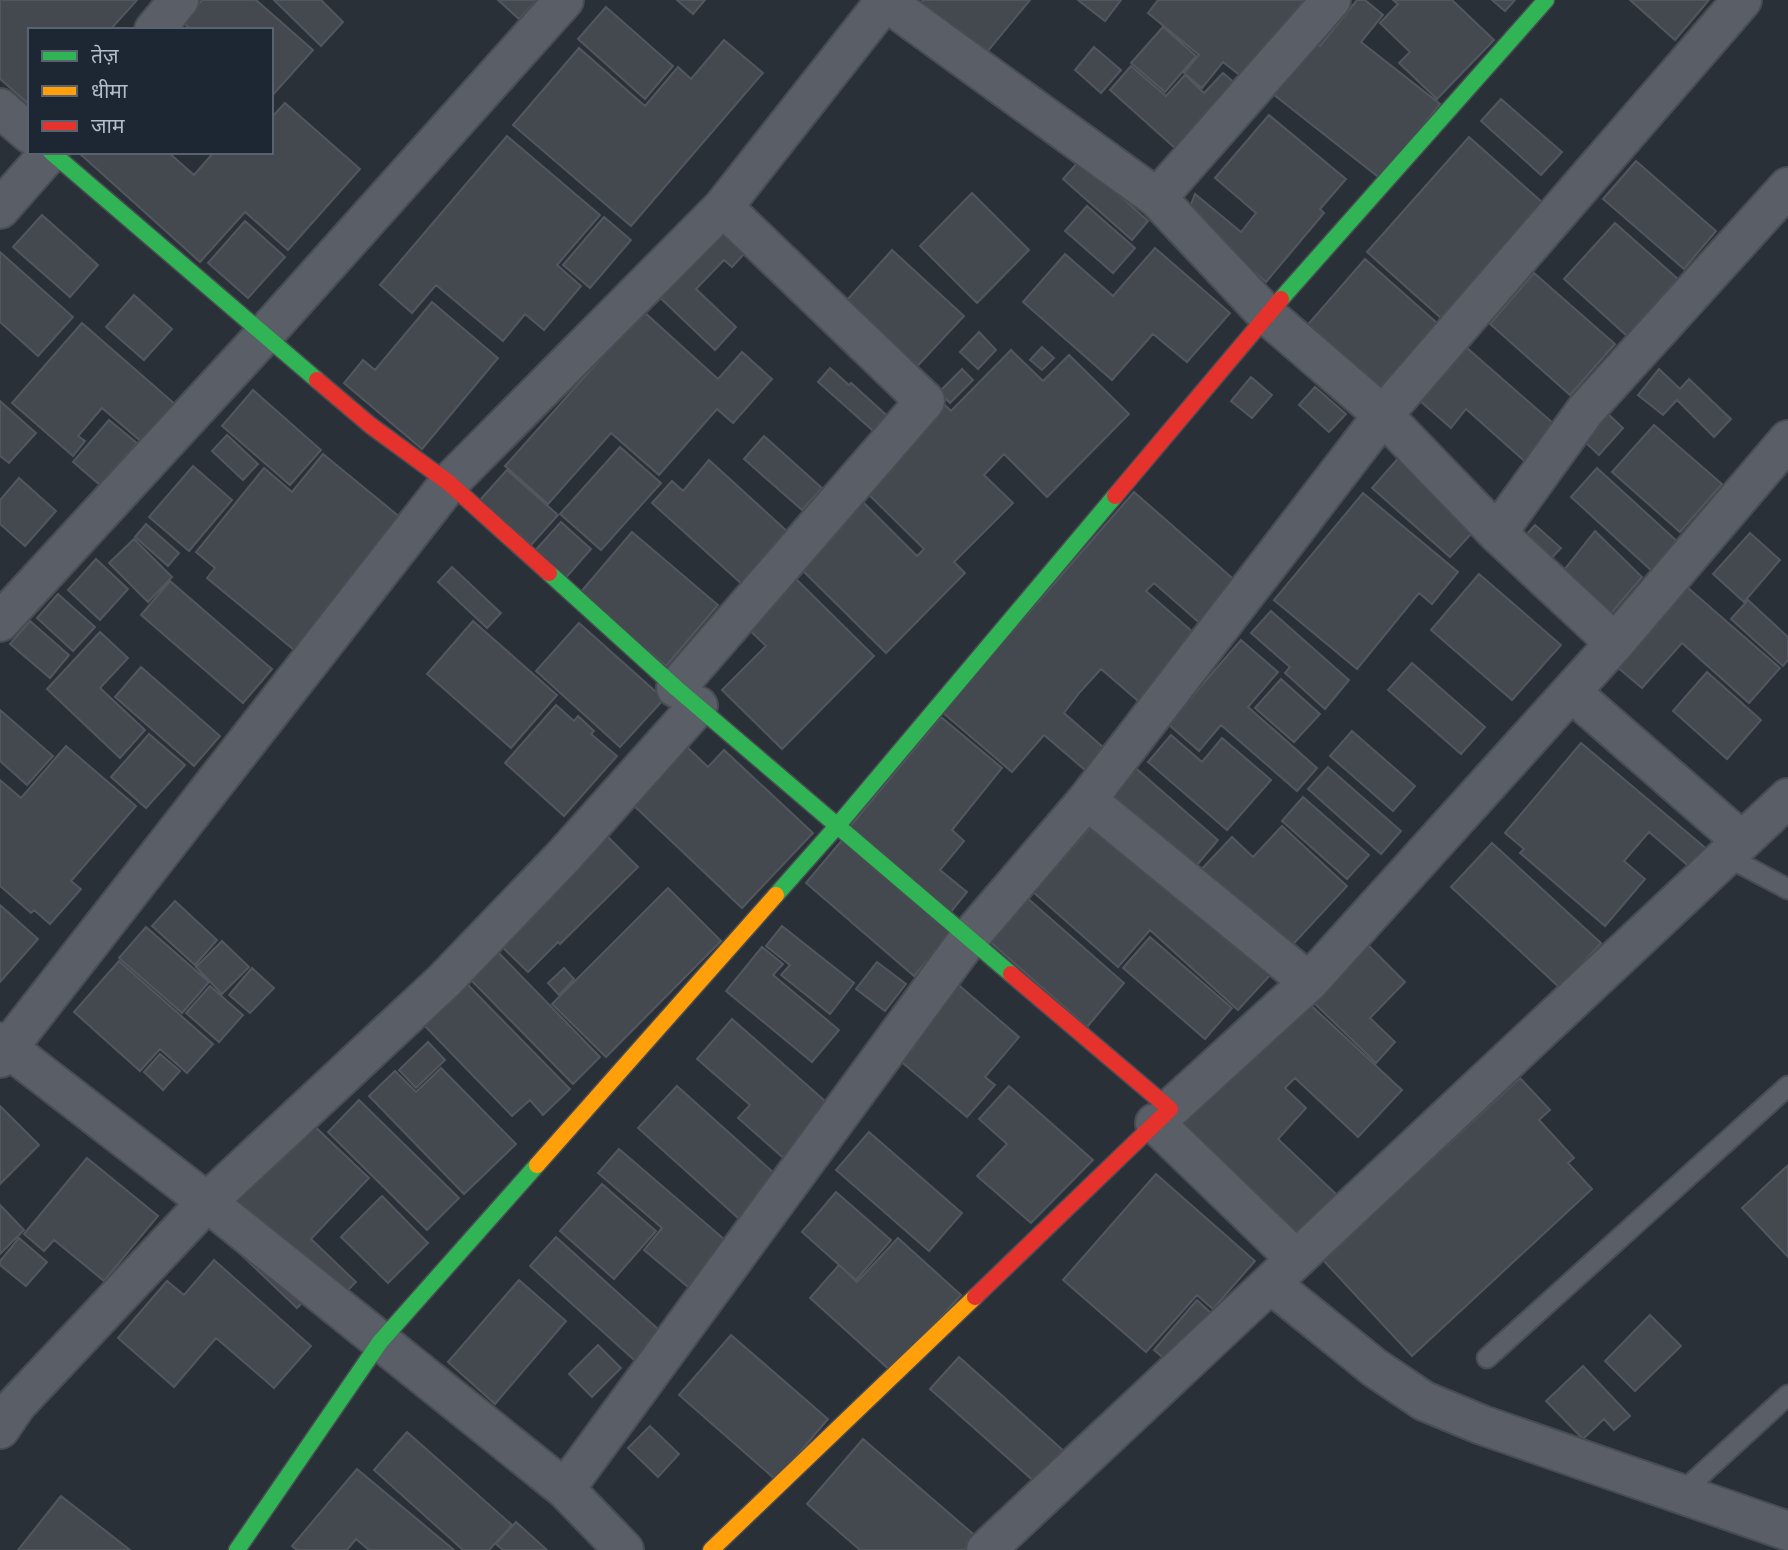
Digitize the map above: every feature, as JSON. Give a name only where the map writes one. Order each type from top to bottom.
[{"type":"street","points":[[156,28],[179,0]]},
{"type":"street","points":[[0,622],[264,335],[564,0]]},
{"type":"street","points":[[624,1550],[565,1489],[207,1202],[3,1050],[449,483],[723,207],[885,0],[1157,198],[1267,315],[1383,415],[1497,533],[1615,643]]},
{"type":"street","points":[[1157,198],[1331,0]]},
{"type":"street","points":[[237,1550],[380,1342],[838,825],[1267,315],[1546,0]]},
{"type":"street","points":[[565,1489],[969,937],[1087,800],[1383,415],[1742,0]]},
{"type":"street","points":[[0,108],[28,132]]},
{"type":"street","points":[[0,209],[49,154]]},
{"type":"street","points":[[53,154],[370,425],[449,483],[687,697],[969,937],[1162,1116],[1283,1272],[1375,1368],[1424,1401],[1482,1425],[1788,1531]]},
{"type":"street","points":[[1497,533],[1585,411],[1788,187]]},
{"type":"street","points":[[0,1429],[17,1404],[207,1202],[444,981],[564,856],[687,697],[925,401],[723,207]]},
{"type":"street","points":[[710,1550],[1162,1116],[1309,982],[1615,643],[1788,440]]},
{"type":"street","points":[[1571,692],[1734,849]]},
{"type":"street","points":[[986,1550],[1788,798]]},
{"type":"street","points":[[1087,800],[1309,982]]},
{"type":"lane","points":[[1734,849],[1788,889]]},
{"type":"lane","points":[[1487,1358],[1788,1086]]},
{"type":"lane","points":[[1680,1494],[1788,1395]]},
{"type":"building","points":[[0,0],[137,0],[112,28],[28,28],[28,103],[0,79]]},
{"type":"building","points":[[202,0],[256,0],[313,50],[273,95],[273,28],[189,28],[183,22]]},
{"type":"building","points":[[274,0],[321,0],[343,22],[321,46]]},
{"type":"building","points":[[498,0],[537,0],[519,19]]},
{"type":"building","points":[[677,0],[705,0],[693,14]]},
{"type":"building","points":[[923,0],[1030,0],[982,58],[918,6]]},
{"type":"building","points":[[1078,0],[1121,0],[1105,21]]},
{"type":"building","points":[[1158,0],[1319,0],[1251,84],[1223,62],[1202,88],[1184,73],[1199,55],[1148,13]]},
{"type":"building","points":[[1357,0],[1365,0],[1383,15],[1361,42],[1440,104],[1381,179],[1269,91],[1311,39],[1320,46]]},
{"type":"building","points":[[1393,0],[1452,0],[1494,40],[1437,99],[1399,63],[1410,52],[1380,23],[1398,4]]},
{"type":"building","points":[[1492,0],[1515,0],[1505,11]]},
{"type":"building","points":[[1630,0],[1709,0],[1675,40]]},
{"type":"building","points":[[606,7],[673,66],[645,99],[578,39]]},
{"type":"building","points":[[1163,27],[1196,56],[1165,92],[1131,63]]},
{"type":"building","points":[[724,40],[763,73],[631,226],[513,125],[579,48],[645,106],[678,67],[691,79]]},
{"type":"building","points":[[1094,47],[1121,70],[1101,93],[1075,70]]},
{"type":"building","points":[[1131,66],[1166,96],[1185,75],[1204,93],[1223,73],[1244,91],[1185,157],[1110,90]]},
{"type":"building","points":[[1501,99],[1562,152],[1541,175],[1481,121]]},
{"type":"building","points":[[285,103],[360,169],[288,250],[245,212],[200,262],[80,154],[170,154],[194,175],[212,154],[273,154],[273,116]]},
{"type":"building","points":[[1269,115],[1346,179],[1320,209],[1324,213],[1266,282],[1187,215],[1195,194],[1241,232],[1256,213],[1215,178]]},
{"type":"building","points":[[507,136],[600,215],[557,265],[581,286],[544,330],[525,314],[503,341],[436,285],[412,313],[380,285]]},
{"type":"building","points":[[1469,137],[1543,203],[1441,318],[1367,252]]},
{"type":"building","points":[[1080,160],[1148,221],[1132,240],[1063,179]]},
{"type":"building","points":[[1636,161],[1716,231],[1684,269],[1603,199]]},
{"type":"building","points":[[972,193],[1029,250],[977,303],[920,246]]},
{"type":"building","points":[[1087,206],[1135,248],[1113,273],[1065,231]]},
{"type":"building","points":[[42,215],[98,265],[70,297],[13,247]]},
{"type":"building","points":[[727,215],[756,241],[732,267],[724,260],[696,289],[736,327],[715,350],[654,292]]},
{"type":"building","points":[[604,217],[631,240],[590,288],[563,265]]},
{"type":"building","points":[[245,221],[285,257],[248,298],[208,263]]},
{"type":"building","points":[[1615,223],[1678,279],[1627,336],[1564,279]]},
{"type":"building","points":[[1155,248],[1230,313],[1187,362],[1153,334],[1112,380],[1023,302],[1065,254],[1113,296]]},
{"type":"building","points":[[892,250],[964,316],[909,375],[838,310]]},
{"type":"building","points":[[0,252],[73,317],[38,356],[0,322]]},
{"type":"building","points":[[1365,259],[1445,330],[1383,402],[1297,337]]},
{"type":"building","points":[[1534,273],[1615,344],[1570,395],[1490,324]]},
{"type":"building","points":[[134,295],[172,329],[144,360],[106,327]]},
{"type":"building","points":[[432,302],[498,358],[422,449],[344,383],[363,360],[375,370]]},
{"type":"building","points":[[643,311],[718,379],[742,352],[772,379],[733,423],[717,409],[659,475],[611,433],[548,504],[505,466]]},
{"type":"building","points":[[82,323],[176,405],[143,443],[102,408],[78,436],[85,441],[73,456],[12,403]]},
{"type":"building","points":[[979,332],[996,350],[978,369],[960,352]]},
{"type":"building","points":[[1042,347],[1054,358],[1042,370],[1030,360]]},
{"type":"building","points":[[1467,348],[1561,430],[1530,466],[1466,409],[1451,428],[1420,401]]},
{"type":"building","points":[[1011,350],[1043,381],[1069,355],[1129,414],[1047,497],[1004,454],[984,475],[1013,503],[954,562],[965,573],[886,653],[796,564],[860,499],[917,556],[924,549],[857,483],[939,399],[951,411]]},
{"type":"building","points":[[830,368],[893,421],[879,436],[818,382]]},
{"type":"building","points":[[962,369],[973,380],[950,403],[939,392]]},
{"type":"building","points":[[1659,369],[1680,389],[1689,379],[1731,419],[1714,437],[1677,400],[1663,415],[1638,395]]},
{"type":"building","points":[[1251,377],[1272,395],[1252,418],[1231,401]]},
{"type":"building","points":[[1315,387],[1346,414],[1329,432],[1299,405]]},
{"type":"building","points":[[253,390],[321,450],[290,485],[222,426]]},
{"type":"building","points":[[0,401],[36,433],[9,463],[0,456]]},
{"type":"building","points":[[1608,414],[1623,428],[1599,455],[1584,441]]},
{"type":"building","points":[[109,420],[137,443],[100,485],[73,462]]},
{"type":"building","points":[[1654,425],[1722,484],[1680,532],[1612,472]]},
{"type":"building","points":[[227,435],[258,464],[243,480],[212,451]]},
{"type":"building","points":[[764,436],[822,488],[802,510],[744,459]]},
{"type":"building","points":[[620,447],[661,483],[601,550],[560,514]]},
{"type":"building","points":[[323,454],[412,527],[299,654],[207,578],[215,568],[196,552],[264,468],[292,492]]},
{"type":"building","points":[[1402,454],[1480,524],[1450,557],[1372,488]]},
{"type":"building","points":[[709,460],[789,533],[743,585],[652,503],[672,481],[683,491]]},
{"type":"building","points":[[193,466],[232,500],[189,551],[149,517]]},
{"type":"building","points":[[1597,468],[1679,543],[1653,572],[1571,497]]},
{"type":"building","points":[[507,470],[558,515],[531,545],[480,500]]},
{"type":"building","points":[[19,478],[56,511],[25,546],[0,524],[0,500]]},
{"type":"building","points":[[1134,492],[1238,583],[1202,625],[1154,583],[1146,591],[1202,640],[1144,706],[1101,669],[1080,692],[1064,713],[1111,754],[1092,776],[1044,735],[1012,772],[942,712]]},
{"type":"building","points":[[1363,493],[1458,572],[1432,604],[1419,593],[1357,669],[1274,600]]},
{"type":"building","points":[[561,522],[591,549],[562,582],[532,554]]},
{"type":"building","points":[[146,524],[179,553],[168,566],[135,537]]},
{"type":"building","points":[[1535,525],[1561,548],[1544,566],[1519,543]]},
{"type":"building","points":[[1595,531],[1642,577],[1608,617],[1561,574]]},
{"type":"building","points":[[632,532],[718,605],[666,666],[580,593]]},
{"type":"building","points":[[1750,533],[1780,560],[1744,602],[1713,574]]},
{"type":"building","points":[[134,539],[172,577],[148,602],[109,563]]},
{"type":"building","points":[[96,559],[128,589],[100,620],[68,590]]},
{"type":"building","points":[[452,567],[501,613],[487,628],[438,582]]},
{"type":"building","points":[[789,572],[874,656],[782,749],[722,690],[766,646],[741,622]]},
{"type":"building","points":[[1479,574],[1561,645],[1512,700],[1431,630]]},
{"type":"building","points":[[170,581],[272,669],[243,703],[141,615]]},
{"type":"building","points":[[1687,587],[1780,668],[1749,703],[1682,643],[1642,688],[1617,667]]},
{"type":"building","points":[[58,594],[95,627],[73,651],[37,618]]},
{"type":"building","points":[[1748,600],[1788,637],[1788,660],[1783,666],[1731,619]]},
{"type":"building","points":[[1271,611],[1349,680],[1325,709],[1285,673],[1290,667],[1251,633]]},
{"type":"building","points":[[30,621],[69,655],[50,678],[10,644]]},
{"type":"building","points":[[473,621],[557,695],[511,748],[427,674]]},
{"type":"building","points":[[579,623],[664,699],[620,747],[536,671]]},
{"type":"building","points":[[100,632],[128,658],[100,688],[145,730],[120,758],[47,689]]},
{"type":"building","points":[[1241,640],[1278,672],[1248,707],[1317,768],[1297,791],[1221,725],[1199,751],[1168,724]]},
{"type":"building","points":[[1412,663],[1485,727],[1461,754],[1388,690]]},
{"type":"building","points":[[141,667],[220,736],[194,766],[115,697]]},
{"type":"building","points":[[1707,672],[1761,720],[1727,759],[1673,711]]},
{"type":"building","points":[[1281,679],[1320,714],[1294,742],[1255,708]]},
{"type":"building","points":[[556,705],[574,721],[578,716],[594,731],[591,734],[617,756],[564,816],[505,763]]},
{"type":"building","points":[[0,710],[53,756],[27,785],[0,761]]},
{"type":"building","points":[[941,717],[1002,768],[952,830],[964,841],[940,870],[967,892],[950,913],[848,829]]},
{"type":"building","points":[[1352,731],[1415,786],[1393,811],[1330,756]]},
{"type":"building","points":[[149,734],[185,765],[146,808],[111,777]]},
{"type":"building","points":[[1171,735],[1202,762],[1222,738],[1271,780],[1227,830],[1148,762]]},
{"type":"building","points":[[1581,743],[1708,850],[1692,869],[1649,832],[1624,861],[1645,879],[1605,926],[1520,853],[1524,849],[1505,833]]},
{"type":"building","points":[[685,745],[708,767],[724,750],[813,833],[742,908],[631,803]]},
{"type":"building","points":[[66,746],[136,806],[71,881],[81,889],[50,924],[34,910],[31,913],[0,886],[0,780],[21,798]]},
{"type":"building","points":[[1131,764],[1218,840],[1191,872],[1104,795]]},
{"type":"building","points":[[1328,767],[1401,831],[1381,854],[1308,789]]},
{"type":"building","points":[[1303,797],[1369,855],[1347,879],[1282,821]]},
{"type":"building","points":[[1100,817],[1273,972],[1238,1010],[1150,930],[1118,967],[1033,892]]},
{"type":"building","points":[[1282,826],[1347,886],[1283,955],[1196,875],[1232,837],[1253,857]]},
{"type":"building","points":[[605,834],[638,867],[528,972],[497,942]]},
{"type":"building","points":[[843,839],[952,932],[914,976],[806,883]]},
{"type":"building","points":[[1492,843],[1601,943],[1560,988],[1451,887]]},
{"type":"building","points":[[668,888],[721,941],[606,1057],[552,1004]]},
{"type":"building","points":[[1025,896],[1124,983],[1087,1027],[987,939]]},
{"type":"building","points":[[175,901],[217,940],[195,965],[152,926]]},
{"type":"building","points":[[0,905],[38,939],[0,982]]},
{"type":"building","points":[[782,926],[854,983],[830,1014],[781,975],[790,965],[766,946]]},
{"type":"building","points":[[146,927],[209,982],[182,1013],[119,958]]},
{"type":"building","points":[[1150,937],[1232,1008],[1205,1039],[1123,968]]},
{"type":"building","points":[[222,941],[249,967],[222,994],[196,967]]},
{"type":"building","points":[[1365,942],[1405,982],[1370,1018],[1395,1042],[1376,1063],[1310,999]]},
{"type":"building","points":[[493,947],[600,1057],[573,1084],[465,974]]},
{"type":"building","points":[[762,947],[783,964],[773,975],[839,1030],[812,1062],[726,991]]},
{"type":"building","points":[[119,961],[213,1044],[187,1073],[160,1049],[140,1071],[74,1012]]},
{"type":"building","points":[[877,962],[906,984],[885,1011],[856,989]]},
{"type":"building","points":[[252,968],[274,988],[250,1013],[229,995]]},
{"type":"building","points":[[564,968],[574,979],[559,995],[548,983]]},
{"type":"building","points":[[464,981],[570,1089],[543,1115],[530,1100],[512,1116],[421,1022]]},
{"type":"building","points":[[954,981],[1019,1037],[985,1077],[995,1085],[967,1117],[892,1054]]},
{"type":"building","points":[[210,986],[243,1015],[219,1042],[186,1013]]},
{"type":"building","points":[[1302,997],[1402,1090],[1358,1137],[1295,1078],[1285,1088],[1306,1108],[1278,1139],[1336,1194],[1294,1239],[1177,1131]]},
{"type":"building","points":[[732,1019],[833,1108],[787,1161],[738,1118],[750,1105],[697,1059]]},
{"type":"building","points":[[428,1042],[445,1060],[416,1088],[399,1070]]},
{"type":"building","points":[[160,1054],[180,1071],[163,1090],[144,1072]]},
{"type":"building","points":[[441,1068],[516,1144],[464,1194],[369,1096],[395,1071],[416,1092]]},
{"type":"building","points":[[1520,1078],[1550,1110],[1539,1120],[1574,1158],[1568,1163],[1592,1189],[1412,1356],[1323,1260]]},
{"type":"building","points":[[677,1086],[784,1182],[746,1225],[638,1128]]},
{"type":"building","points":[[1009,1086],[1093,1160],[1031,1223],[977,1176],[1007,1144],[979,1119]]},
{"type":"building","points":[[359,1100],[459,1198],[427,1230],[328,1132]]},
{"type":"building","points":[[0,1106],[39,1145],[0,1184]]},
{"type":"building","points":[[309,1121],[369,1178],[311,1239],[356,1282],[340,1298],[322,1282],[297,1308],[210,1225]]},
{"type":"building","points":[[869,1132],[962,1213],[929,1251],[836,1170]]},
{"type":"building","points":[[619,1149],[738,1251],[700,1297],[644,1250],[662,1228],[598,1173]]},
{"type":"building","points":[[87,1158],[158,1216],[104,1281],[54,1240],[44,1251],[24,1234]]},
{"type":"building","points":[[1788,1165],[1788,1257],[1742,1208]]},
{"type":"building","points":[[1156,1174],[1255,1261],[1213,1309],[1197,1295],[1146,1352],[1063,1280]]},
{"type":"building","points":[[602,1184],[656,1231],[614,1279],[560,1231]]},
{"type":"building","points":[[836,1192],[891,1240],[856,1280],[802,1232]]},
{"type":"building","points":[[382,1196],[428,1243],[388,1283],[341,1237]]},
{"type":"building","points":[[0,1205],[24,1230],[0,1254]]},
{"type":"building","points":[[556,1237],[668,1338],[642,1367],[530,1266]]},
{"type":"building","points":[[19,1238],[47,1262],[26,1286],[0,1265],[0,1261]]},
{"type":"building","points":[[898,1238],[961,1295],[892,1372],[810,1298],[839,1265],[857,1282]]},
{"type":"building","points":[[214,1260],[311,1346],[274,1388],[216,1338],[174,1387],[118,1338],[167,1281],[184,1295]]},
{"type":"building","points":[[519,1280],[566,1321],[495,1404],[448,1362]]},
{"type":"building","points":[[1197,1300],[1215,1317],[1173,1366],[1154,1350]]},
{"type":"building","points":[[1650,1315],[1681,1346],[1635,1391],[1605,1361]]},
{"type":"building","points":[[731,1335],[828,1419],[776,1480],[679,1395]]},
{"type":"building","points":[[598,1345],[621,1368],[592,1397],[569,1374]]},
{"type":"building","points":[[959,1357],[1065,1452],[1037,1484],[930,1389]]},
{"type":"building","points":[[1583,1366],[1630,1416],[1614,1430],[1604,1419],[1583,1439],[1546,1401]]},
{"type":"building","points":[[650,1426],[679,1454],[658,1477],[628,1448]]},
{"type":"building","points":[[407,1432],[512,1525],[489,1550],[463,1550],[374,1470]]},
{"type":"building","points":[[863,1439],[979,1539],[969,1550],[860,1550],[807,1504]]},
{"type":"building","points":[[357,1469],[454,1550],[369,1550],[356,1539],[347,1550],[297,1550],[292,1546]]},
{"type":"building","points":[[61,1496],[130,1550],[18,1550]]},
{"type":"building","points":[[516,1522],[547,1550],[503,1550],[496,1544]]},
{"type":"traffic: fast","points":[[1281,299],[1546,0]]},
{"type":"traffic: fast","points":[[53,154],[317,380]]},
{"type":"traffic: fast","points":[[776,895],[1115,496]]},
{"type":"traffic: fast","points":[[549,573],[676,688],[1011,974]]},
{"type":"traffic: fast","points":[[237,1550],[380,1342],[537,1165]]},
{"type":"traffic: slow","points":[[537,1165],[776,895]]},
{"type":"traffic: slow","points":[[711,1550],[975,1297]]},
{"type":"traffic: jam","points":[[1115,496],[1281,299]]},
{"type":"traffic: jam","points":[[317,380],[370,425],[449,483],[549,573]]},
{"type":"traffic: jam","points":[[975,1297],[1170,1109],[1011,974]]}]
